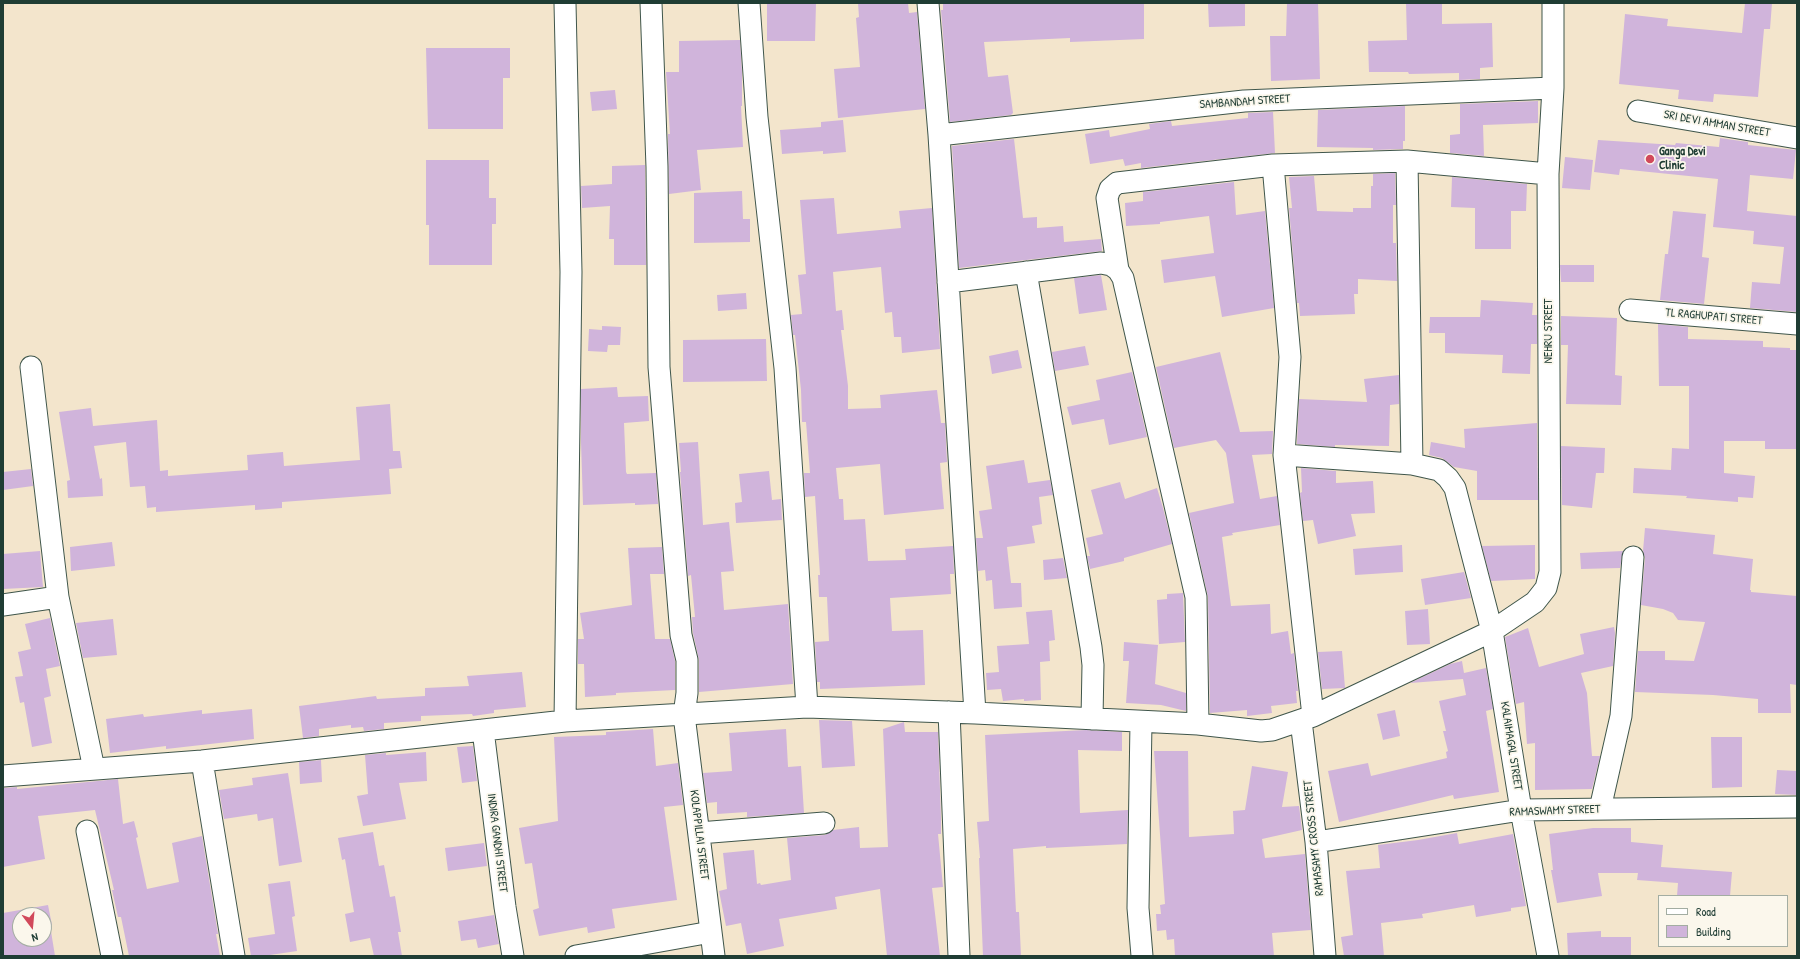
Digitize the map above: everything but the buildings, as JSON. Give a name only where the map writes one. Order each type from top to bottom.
[{"type":"street","points":[[564,721],[572,272],[565,3]]},
{"type":"street","name":"KOLAPPILLAI STREET","points":[[650,3],[658,167],[659,367],[681,635],[687,660],[687,693],[684,715],[714,956]]},
{"type":"street","points":[[749,3],[757,117],[785,368],[807,707]]},
{"type":"street","points":[[928,3],[939,135],[975,713]]},
{"type":"street","name":"NEHRU STREET","points":[[3,776],[202,761],[564,721],[807,707],[975,713],[1198,724],[1261,731],[1272,730],[1307,719],[1492,631],[1535,602],[1546,588],[1550,572],[1548,174],[1553,88],[1553,3]]},
{"type":"street","name":"SAMBANDAM STREET","points":[[939,135],[1244,100],[1553,88]]},
{"type":"street","name":"SRI DEVI AMMAN STREET","points":[[1638,111],[1797,138]]},
{"type":"street","points":[[1407,161],[1412,464]]},
{"type":"street","points":[[1118,270],[1107,198],[1110,188],[1117,182],[1273,165],[1407,161],[1548,174]]},
{"type":"street","name":"RAMASAMY CROSS STREET","points":[[1273,165],[1290,358],[1284,454],[1307,719],[1325,956]]},
{"type":"street","points":[[948,282],[1101,263],[1111,265],[1118,270],[1123,278],[1196,597],[1198,724]]},
{"type":"street","points":[[1026,272],[1091,647],[1093,665],[1092,719]]},
{"type":"street","name":"TL RAGHUPATI STREET","points":[[1630,310],[1797,324]]},
{"type":"street","points":[[31,367],[58,597],[94,769]]},
{"type":"street","name":"KALAIMAGAL STREET","points":[[1284,454],[1412,464],[1439,470],[1448,478],[1454,488],[1492,631],[1521,810],[1548,956]]},
{"type":"street","points":[[1600,809],[1621,716],[1633,557]]},
{"type":"street","points":[[3,605],[58,597]]},
{"type":"street","points":[[949,712],[959,956]]},
{"type":"street","points":[[1141,722],[1138,908],[1142,956]]},
{"type":"street","name":"INDIRA GANDHI STREET","points":[[483,730],[505,908],[513,956]]},
{"type":"street","points":[[202,761],[234,956]]},
{"type":"street","name":"RAMASWAMY STREET","points":[[1316,842],[1521,810],[1797,807]]},
{"type":"street","points":[[699,832],[824,823]]},
{"type":"street","points":[[87,831],[112,956]]},
{"type":"street","points":[[576,956],[711,932]]},
{"type":"place","name":"Ganga Devi Clinic","points":[[1650,159]]}]
